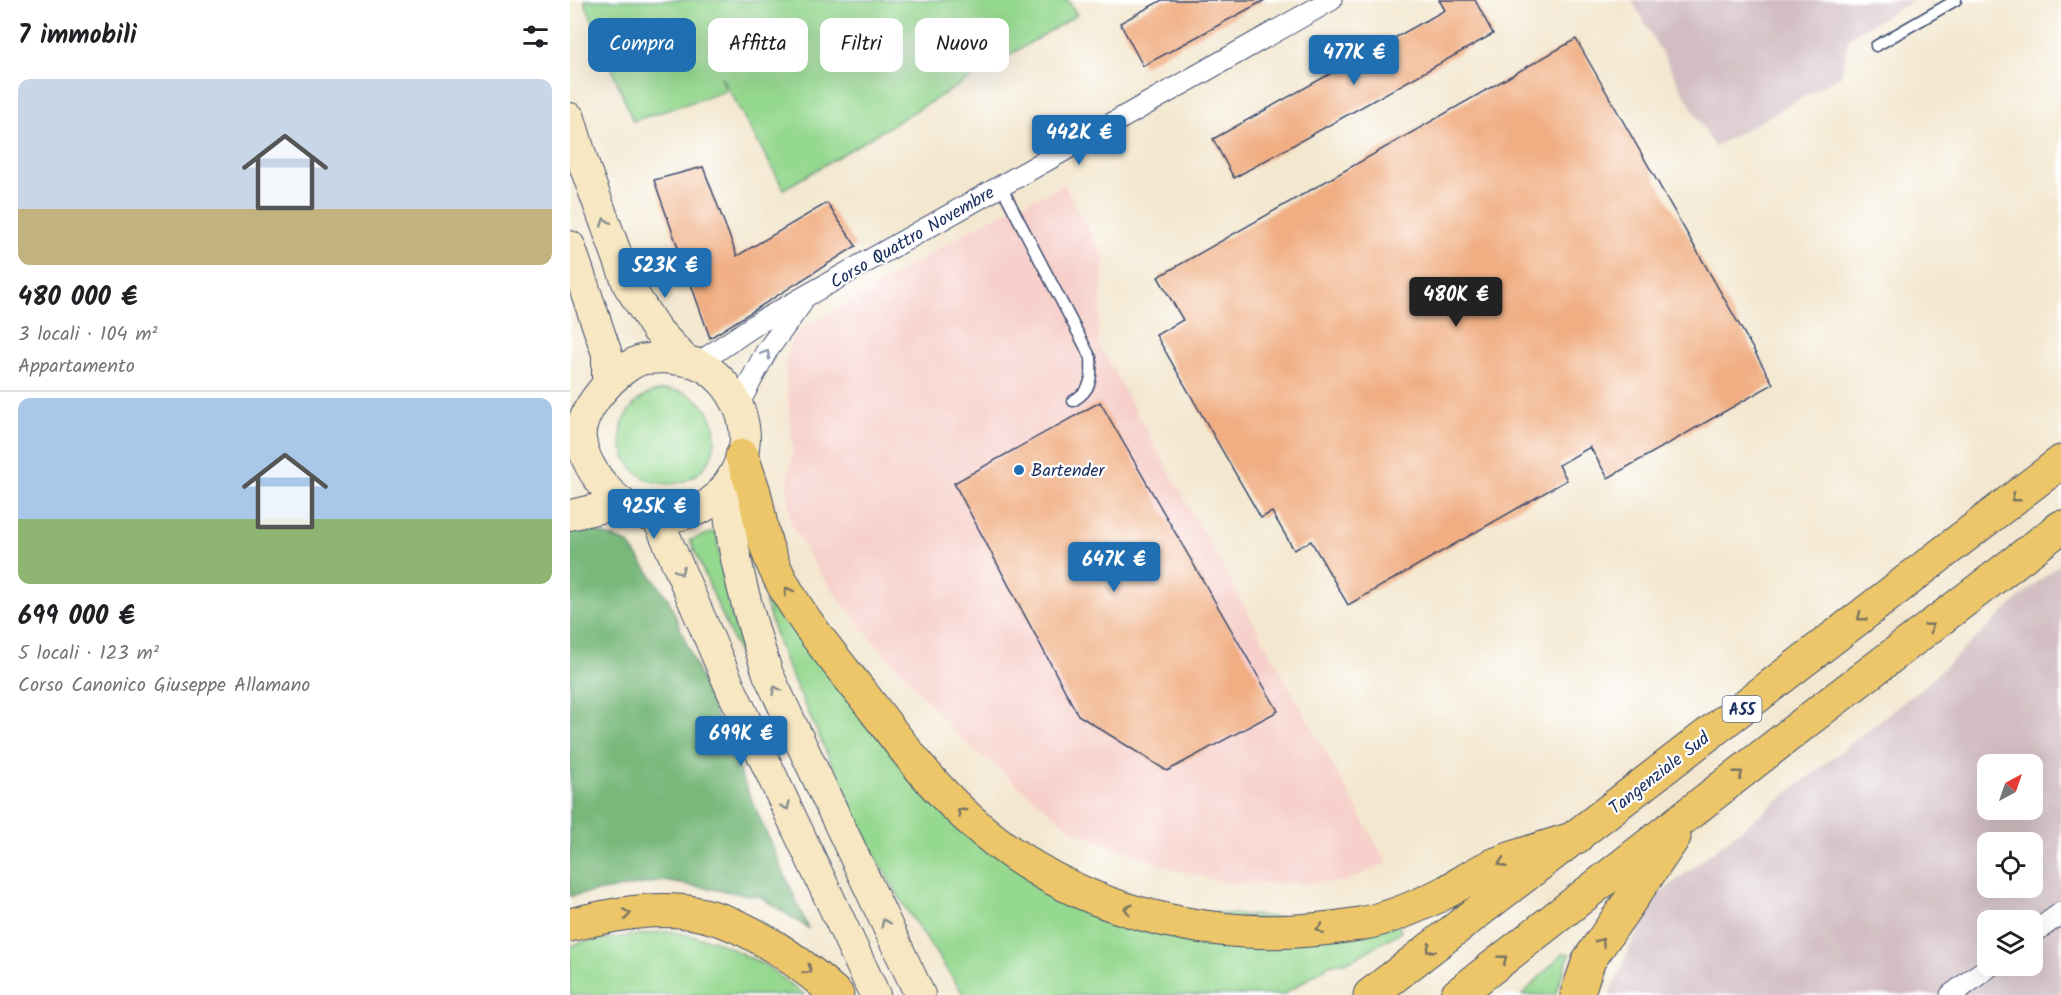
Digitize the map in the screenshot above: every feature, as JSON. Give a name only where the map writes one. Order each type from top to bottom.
[{"type":"highway","points":[[742,456],[768,551],[789,594],[819,640],[930,781],[968,818],[1013,854],[1048,876],[1095,899],[1150,916],[1198,927],[1257,932],[1306,931],[1362,923],[1408,910],[1489,867],[1577,837]]},
{"type":"highway","name":"Tangenziale Sud","points":[[1370,995],[2061,462]]},
{"type":"highway","name":"A55","points":[[1456,995],[1821,710],[2061,527]]},
{"type":"highway","points":[[1577,995],[1588,960],[1693,810]]},
{"type":"highway","points":[[570,925],[595,918],[652,911],[694,913],[738,927],[783,951],[837,995]]},
{"type":"main road","points":[[570,118],[585,168],[628,285],[656,329],[691,362],[714,374],[728,388],[738,405],[745,439],[742,456],[727,484],[711,503],[685,515],[657,517],[640,513],[622,503],[605,486],[575,447],[586,414],[607,383],[624,369],[643,360],[691,362]]},
{"type":"main road","points":[[570,246],[607,354],[607,383]]},
{"type":"main road","points":[[727,484],[730,528],[753,630],[768,674],[920,995]]},
{"type":"main road","points":[[570,515],[622,503]]},
{"type":"main road","points":[[657,517],[730,689],[875,995]]},
{"type":"street","name":"Corso Quattro Novembre","points":[[691,362],[1330,0]]},
{"type":"street","name":"Corso Quattro Novembre","points":[[738,405],[766,352],[807,296]]},
{"type":"street","points":[[2043,926],[2061,913]]},
{"type":"street","points":[[1951,995],[1977,976]]},
{"type":"lane","points":[[1876,46],[1956,0]]},
{"type":"lane","points":[[1001,186],[1091,358],[1092,381],[1081,396],[1073,401]]},
{"type":"shaded area","points":[[1632,0],[1914,0],[1849,37],[1841,76],[1714,147]]},
{"type":"shaded area","points":[[1064,185],[1104,257],[1098,343],[1387,863],[1343,882],[1234,884],[1175,870],[1075,832],[964,741],[858,624],[818,570],[791,524],[787,487],[793,451],[785,364],[795,334],[984,222]]},
{"type":"shaded area","points":[[2061,563],[2061,995],[1609,995],[1635,936],[1658,895],[1924,686],[2028,590]]},
{"type":"green space","points":[[584,0],[1068,0],[1077,15],[1009,55],[1009,18],[915,18],[915,72],[981,72],[784,189],[721,76],[726,91],[633,121],[613,72],[696,72],[696,18],[591,18]]},
{"type":"green space","points":[[668,390],[686,394],[701,404],[711,419],[715,437],[711,455],[701,470],[686,480],[668,484],[650,480],[635,470],[625,455],[621,437],[625,419],[635,404],[650,394]]},
{"type":"green space","points":[[582,527],[628,543],[669,600],[728,746],[808,928],[761,897],[663,881],[570,896],[570,533]]},
{"type":"green space","points":[[716,531],[725,590],[735,626],[747,661],[782,744],[781,752],[690,540]]},
{"type":"green space","points":[[775,600],[887,745],[1077,904],[1399,925],[1401,932],[1352,960],[1329,965],[1283,995],[964,995],[907,910],[870,848],[783,657],[765,602]]},
{"type":"green space","points":[[668,931],[716,941],[765,965],[805,995],[570,995],[570,947],[581,942]]},
{"type":"green space","points":[[1563,953],[1570,954],[1555,995],[1522,995]]},
{"type":"building","points":[[1162,0],[1265,0],[1143,66],[1120,23]]},
{"type":"building","points":[[1439,0],[1475,0],[1493,34],[1234,178],[1213,139],[1445,10]]},
{"type":"building","points":[[1576,39],[1773,384],[1608,478],[1590,447],[1559,465],[1567,480],[1348,605],[1311,541],[1294,550],[1272,512],[1261,518],[1156,335],[1183,320],[1158,277]]},
{"type":"building","points":[[703,167],[737,256],[827,203],[856,246],[710,338],[654,180]]},
{"type":"building","points":[[1100,402],[1278,711],[1167,771],[1078,715],[954,483]]},
{"type":"place","name":"Bartender","points":[[1019,470]]}]
